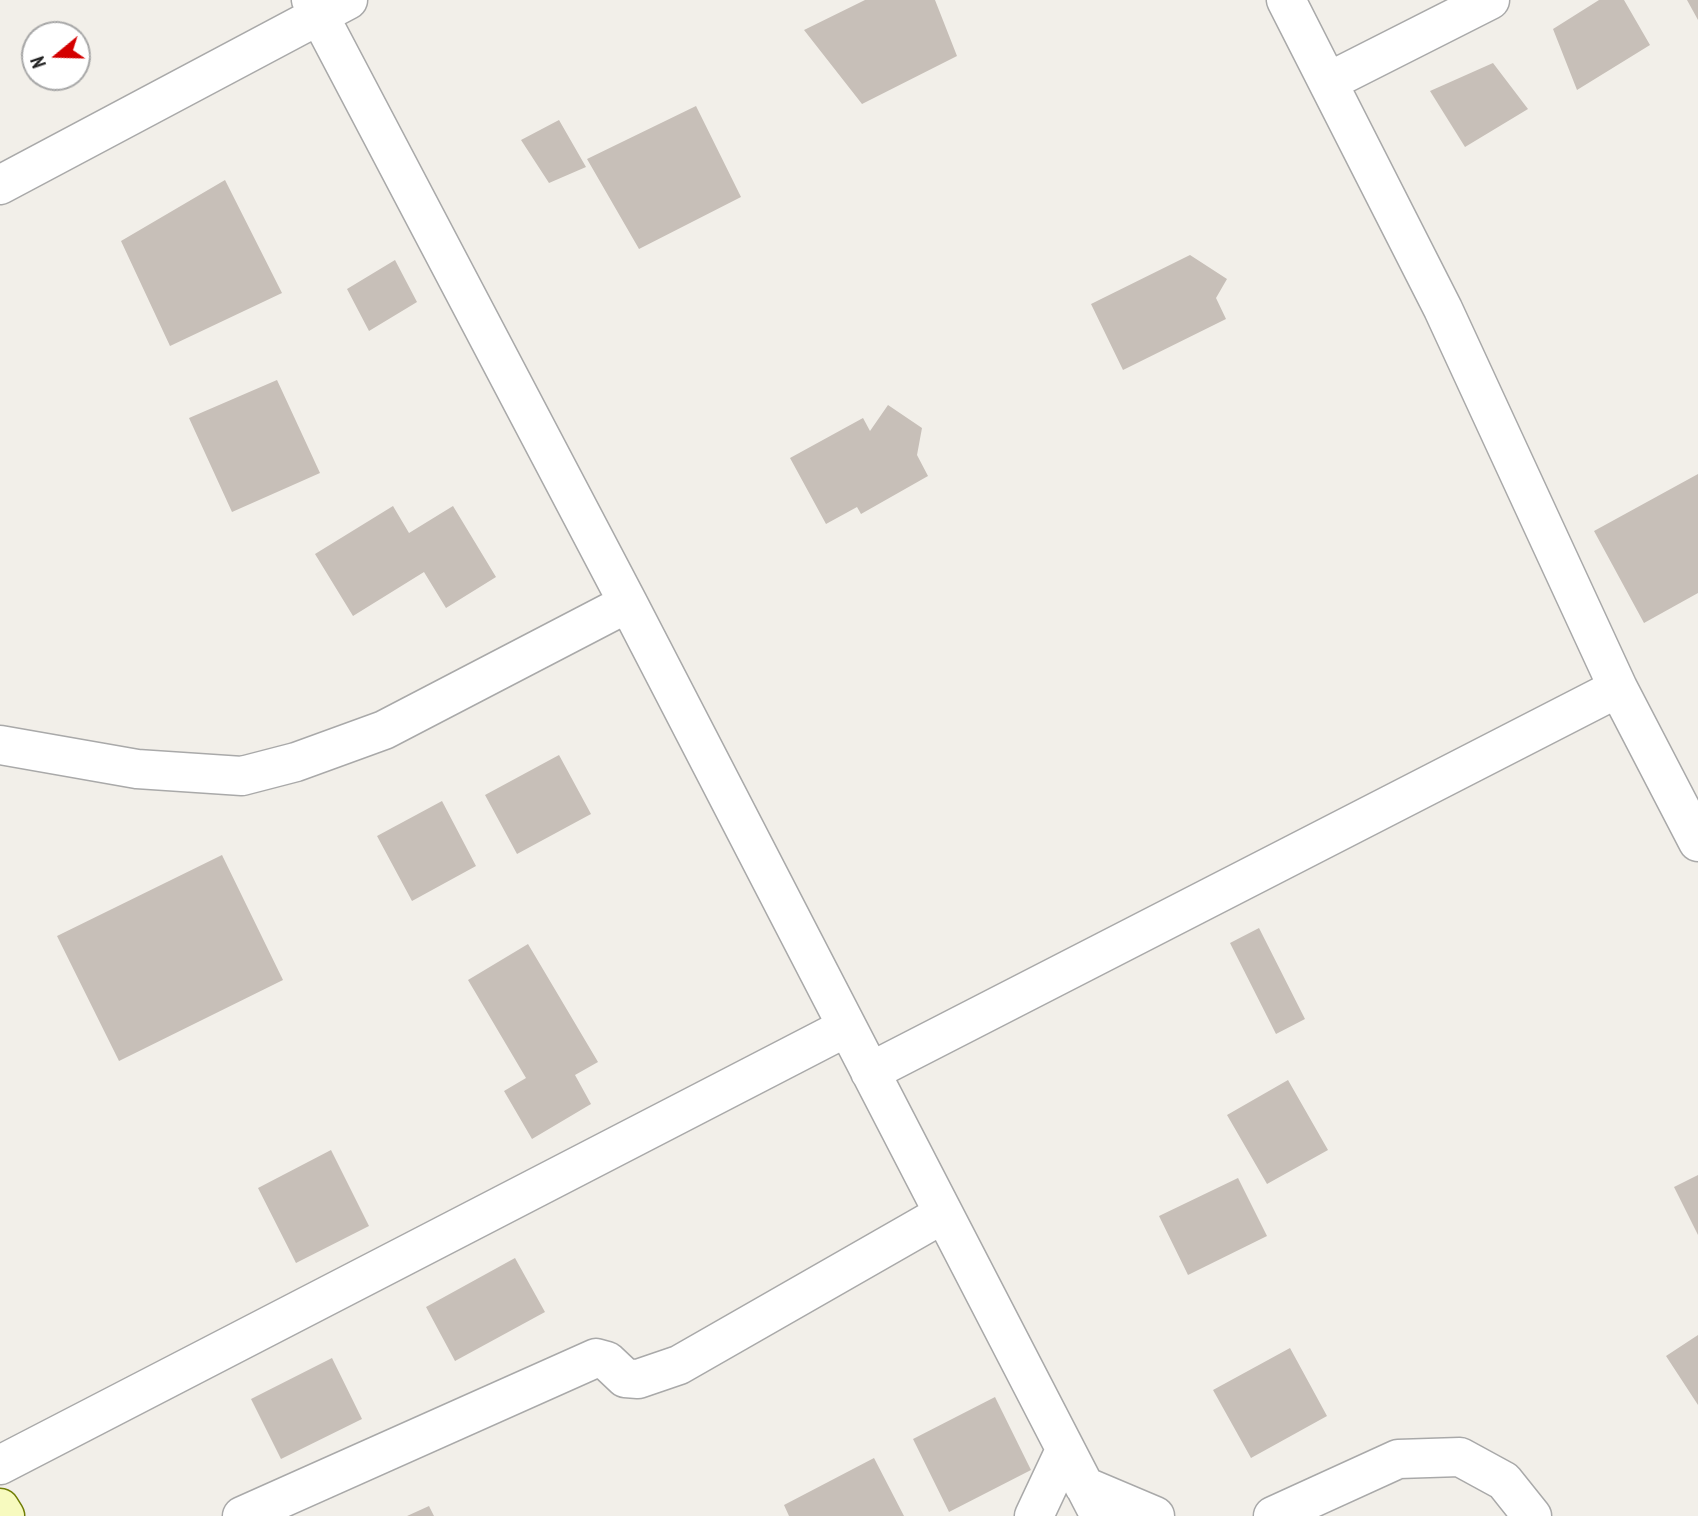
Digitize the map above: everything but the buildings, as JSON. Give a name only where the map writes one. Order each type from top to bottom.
[{"type":"main road","points":[[0,1508],[5,1516]]},
{"type":"street","points":[[1286,0],[1443,309],[1618,688],[1698,842]]},
{"type":"street","points":[[0,185],[326,5],[628,603],[1092,1501],[1155,1516]]},
{"type":"street","points":[[1328,82],[1468,5]]},
{"type":"street","points":[[0,746],[137,769],[242,776],[296,762],[384,730],[628,603]]},
{"type":"street","points":[[870,1072],[1618,688]]},
{"type":"street","points":[[0,1465],[846,1027]]},
{"type":"street","points":[[242,1516],[596,1358],[607,1361],[625,1378],[652,1376],[679,1365],[943,1214]]},
{"type":"street","points":[[1034,1516],[1065,1450]]},
{"type":"street","points":[[1273,1516],[1398,1460],[1460,1457],[1504,1481],[1532,1516]]}]
